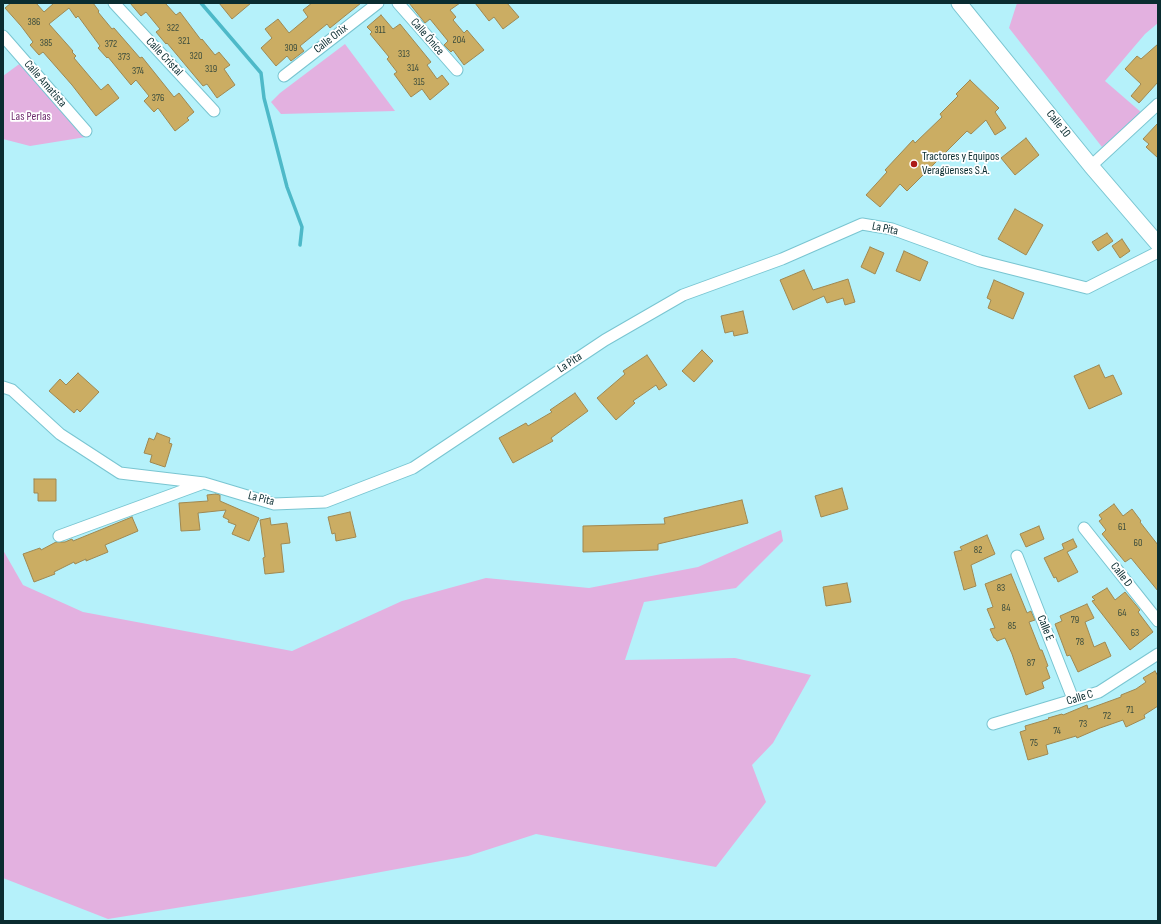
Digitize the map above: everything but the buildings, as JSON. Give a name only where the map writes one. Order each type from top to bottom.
[{"type":"main road","name":"Calle 10","points":[[958,3],[1091,166],[1158,244]]},
{"type":"street","name":"Calle Cristal","points":[[114,3],[214,111]]},
{"type":"street","name":"Calle Onix","points":[[284,76],[378,3]]},
{"type":"street","name":"Calle Ónice","points":[[398,3],[457,70]]},
{"type":"street","name":"Calle Amatista","points":[[3,36],[86,131]]},
{"type":"street","points":[[1091,166],[1158,104]]},
{"type":"street","name":"La Pita","points":[[3,387],[12,390],[60,434],[120,473],[204,483],[274,504],[325,502],[413,468],[605,340],[683,295],[782,259],[862,224],[892,229],[980,261],[1087,288],[1158,252]]},
{"type":"street","points":[[59,536],[204,483]]},
{"type":"street","name":"Calle D","points":[[1084,528],[1158,621]]},
{"type":"street","name":"Calle E","points":[[1017,556],[1073,699]]},
{"type":"street","name":"Calle C","points":[[993,724],[1099,692],[1158,654]]},
{"type":"green space","points":[[1017,3],[1158,3],[1158,23],[1145,34],[1105,81],[1142,113],[1102,147],[1009,28]]},
{"type":"green space","points":[[345,44],[395,111],[281,114],[271,102],[280,93]]},
{"type":"green space","name":"Las Perlas","points":[[22,62],[86,137],[30,146],[3,139],[3,76]]},
{"type":"green space","points":[[781,530],[783,541],[736,588],[644,602],[625,660],[735,658],[811,675],[773,743],[752,765],[766,802],[716,867],[536,834],[468,856],[250,896],[108,919],[3,878],[3,550],[23,585],[83,612],[292,651],[402,601],[486,578],[589,588],[698,567]]},
{"type":"waterway","points":[[201,3],[261,73],[264,98],[287,187],[302,227],[300,245]]},
{"type":"place","name":"Tractores y Equipos Veragüenses S.A.","points":[[914,164]]}]
